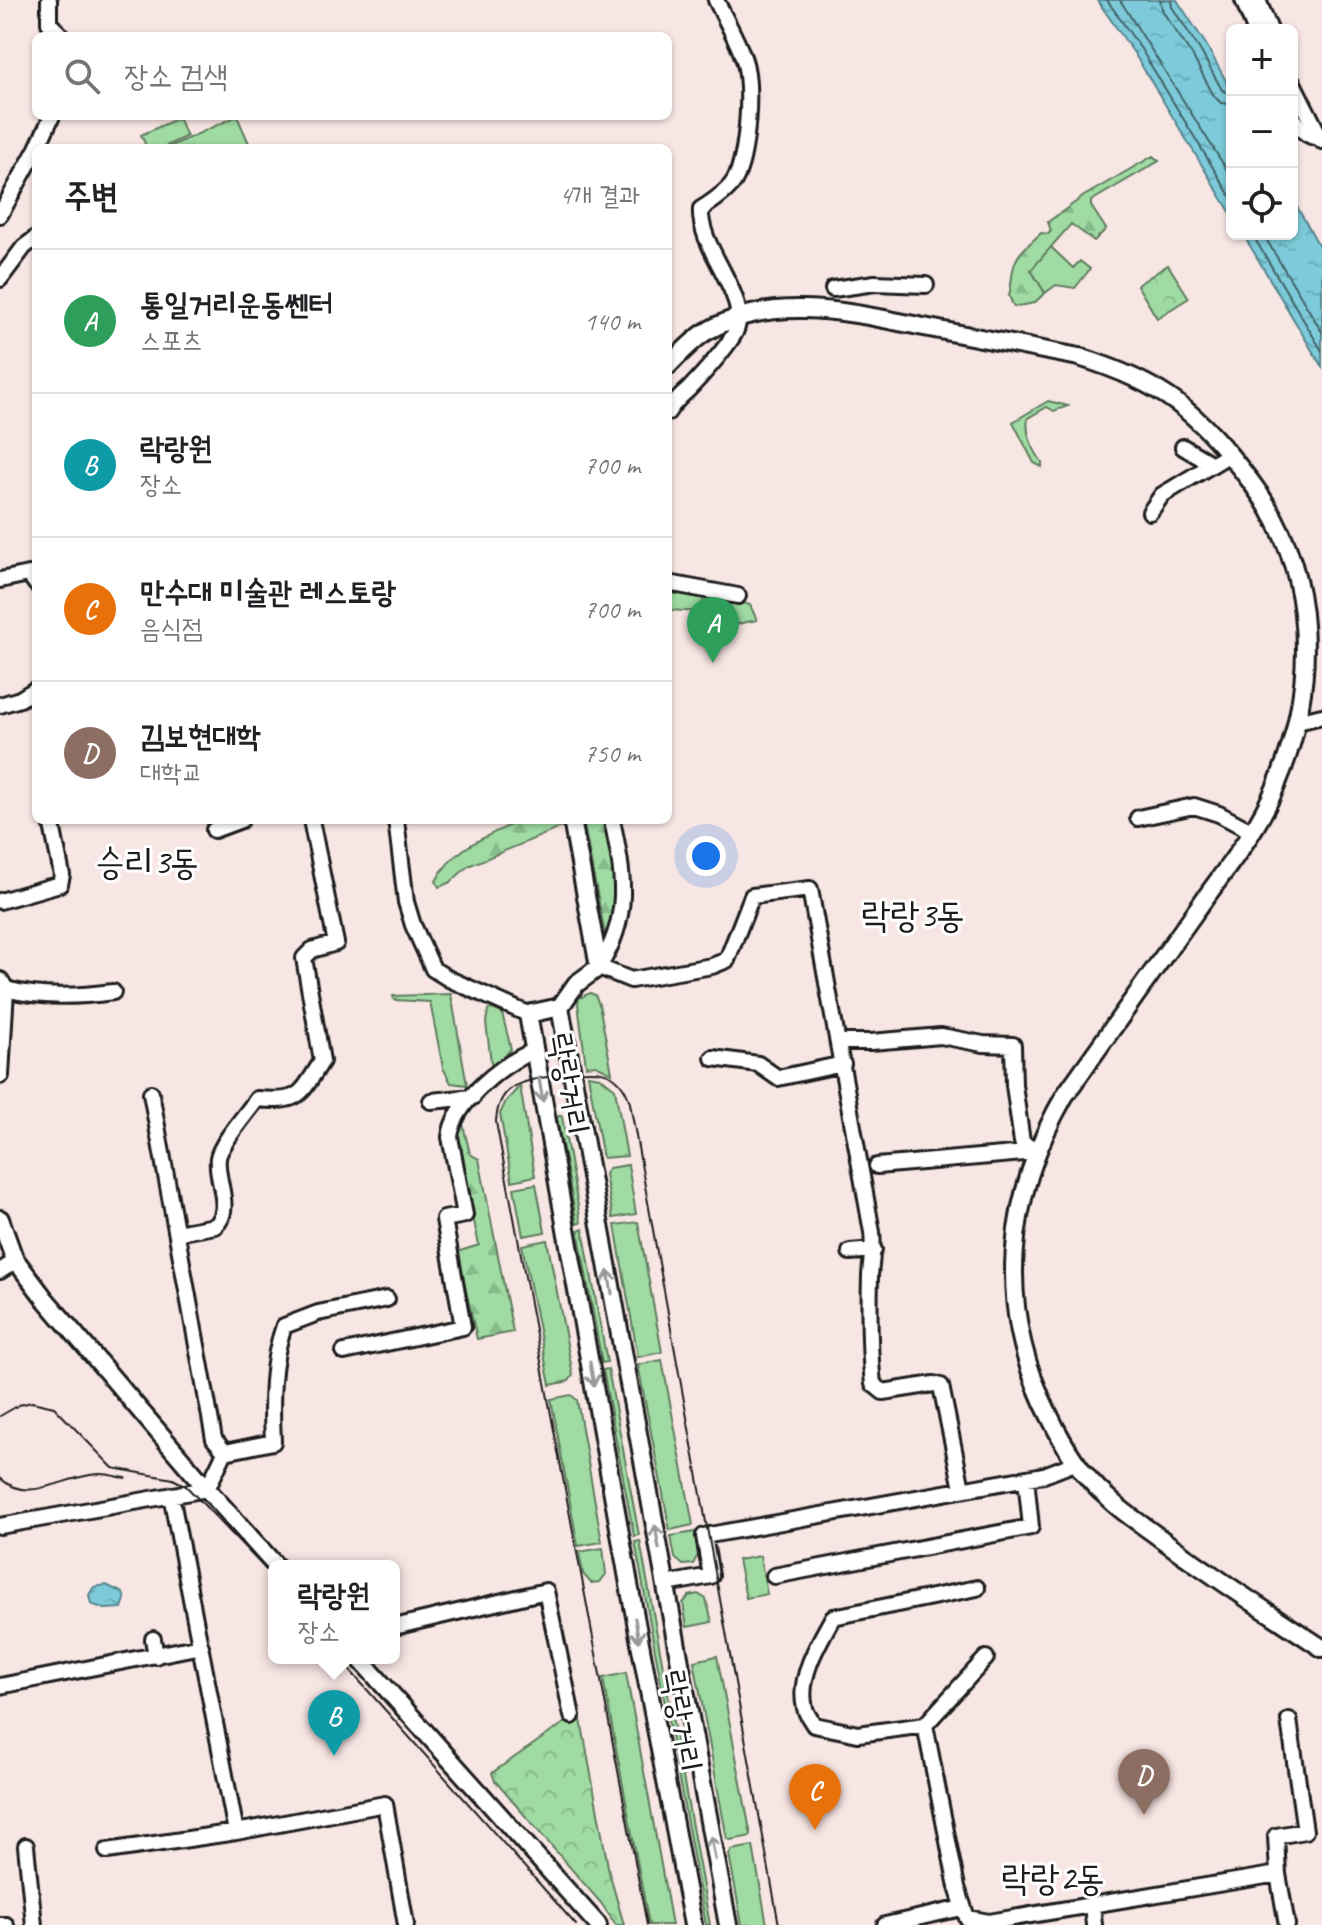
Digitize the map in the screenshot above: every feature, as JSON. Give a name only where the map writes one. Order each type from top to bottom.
[{"type":"main road","points":[[672,362],[705,333],[740,318],[806,308],[1079,357],[1113,367],[1178,401],[1230,454],[1267,502],[1286,540],[1297,577],[1306,653],[1304,689],[1297,722],[1276,788],[1251,831],[1065,1095],[1049,1123],[1018,1216],[1013,1273],[1021,1340],[1039,1395],[1075,1463],[1108,1498],[1184,1556],[1322,1648]]},
{"type":"main road","points":[[560,1007],[576,984],[599,967],[573,824]]},
{"type":"main road","points":[[0,1075],[2,985]]},
{"type":"main road","name":"락랑거리","points":[[693,1925],[528,1014],[560,1007],[728,1925]]},
{"type":"main road","points":[[0,1219],[16,1261],[45,1299],[271,1560]]},
{"type":"main road","points":[[364,1664],[598,1925]]},
{"type":"street","points":[[49,0],[49,23],[58,32]]},
{"type":"street","points":[[672,407],[733,335],[740,318],[733,293],[706,241],[700,222],[701,209],[734,180],[748,106],[749,82],[744,57],[716,0]]},
{"type":"street","points":[[1243,0],[1253,24]]},
{"type":"street","points":[[1258,0],[1268,24]]},
{"type":"street","points":[[1298,93],[1321,140]]},
{"type":"street","points":[[38,144],[50,120]]},
{"type":"street","points":[[1298,125],[1310,137],[1321,140]]},
{"type":"street","points":[[0,215],[32,156]]},
{"type":"street","points":[[0,279],[32,241]]},
{"type":"street","points":[[838,312],[832,284],[926,285]]},
{"type":"street","points":[[1183,447],[1212,464]]},
{"type":"street","points":[[1150,512],[1162,495],[1230,454]]},
{"type":"street","points":[[0,580],[32,574]]},
{"type":"street","points":[[672,584],[738,596]]},
{"type":"street","points":[[0,705],[32,692]]},
{"type":"street","points":[[1297,722],[1322,716]]},
{"type":"street","points":[[1138,818],[1194,806],[1219,814],[1251,831]]},
{"type":"street","points":[[0,901],[60,884],[62,875],[52,824]]},
{"type":"street","points":[[214,830],[228,824]]},
{"type":"street","points":[[177,1233],[215,1226],[220,1222],[224,1208],[218,1155],[257,1099],[282,1101],[300,1094],[322,1061],[304,958],[312,950],[336,943],[312,824]]},
{"type":"street","points":[[396,824],[406,902],[433,969],[528,1014]]},
{"type":"street","points":[[613,824],[620,857],[623,902],[619,928],[599,967],[631,980],[712,966],[727,960],[752,896],[810,889],[874,1250],[870,1272],[873,1384],[883,1392],[934,1384],[941,1386],[962,1489]]},
{"type":"street","points":[[2,985],[46,996],[113,992]]},
{"type":"street","points":[[839,1042],[941,1036],[983,1044],[1013,1045],[1014,1085],[1022,1142],[1037,1152]]},
{"type":"street","points":[[344,1352],[463,1327],[444,1219],[465,1215],[450,1137],[452,1125],[457,1113],[494,1074],[515,1058],[534,1051]]},
{"type":"street","points":[[713,1058],[758,1064],[778,1078],[843,1064]]},
{"type":"street","points":[[151,1093],[214,1439],[225,1452]]},
{"type":"street","points":[[431,1101],[473,1097]]},
{"type":"street","points":[[877,1166],[1037,1152]]},
{"type":"street","points":[[850,1252],[874,1250]]},
{"type":"street","points":[[0,1271],[16,1261]]},
{"type":"street","points":[[225,1452],[273,1442],[271,1409],[276,1358],[284,1326],[318,1313],[387,1299]]},
{"type":"street","points":[[0,1526],[207,1489],[225,1452]]},
{"type":"street","points":[[666,1584],[711,1576],[704,1536],[1044,1475],[1075,1463]]},
{"type":"street","points":[[774,1576],[1031,1527],[1026,1478]]},
{"type":"street","points":[[171,1495],[236,1832]]},
{"type":"street","points":[[977,1588],[833,1617],[813,1653],[805,1687],[805,1708],[814,1725],[858,1734],[925,1725],[986,1658]]},
{"type":"street","points":[[400,1626],[546,1591],[572,1716]]},
{"type":"street","points":[[153,1639],[156,1656]]},
{"type":"street","points":[[0,1686],[201,1646]]},
{"type":"street","points":[[1287,1925],[1278,1874],[1276,1836],[1305,1831],[1289,1720]]},
{"type":"street","points":[[925,1725],[962,1908],[967,1918],[989,1922],[1278,1874]]},
{"type":"street","points":[[107,1851],[236,1832],[385,1804],[406,1925]]},
{"type":"street","points":[[26,1846],[34,1925]]},
{"type":"street","points":[[1092,1904],[1094,1925]]},
{"type":"street","points":[[885,1925],[962,1908]]},
{"type":"green space","points":[[179,120],[187,136],[170,144],[145,144],[141,135]]},
{"type":"green space","points":[[228,120],[239,120],[249,144],[176,144]]},
{"type":"green space","points":[[1153,156],[1159,161],[1091,201],[1106,229],[1094,241],[1071,224],[1031,270],[1045,293],[1034,303],[1014,307],[1009,296],[1015,263],[1041,233],[1051,231],[1048,222],[1084,196]]},
{"type":"green space","points":[[1050,246],[1073,268],[1080,261],[1090,269],[1075,288],[1056,285],[1045,293],[1031,270]]},
{"type":"green space","points":[[1168,265],[1189,298],[1157,318],[1137,285]]},
{"type":"green space","points":[[1048,401],[1068,406],[1054,411],[1047,407],[1028,418],[1029,435],[1042,467],[1034,463],[1013,422]]},
{"type":"green space","points":[[672,590],[704,596],[702,612],[672,610]]},
{"type":"green space","points":[[732,599],[750,605],[757,620],[737,624],[729,603]]},
{"type":"green space","points":[[512,824],[565,826],[468,866],[451,882],[439,887],[436,881],[452,859],[484,837]]},
{"type":"green space","points":[[584,824],[610,824],[619,890],[607,945]]},
{"type":"green space","points":[[590,993],[595,995],[599,1004],[612,1073],[596,1065],[586,1066],[578,1004],[579,998]]},
{"type":"green space","points":[[451,994],[467,1085],[451,1083],[443,1068],[430,1002],[394,1000],[393,996]]},
{"type":"green space","points":[[488,1010],[502,1013],[511,1049],[492,1070],[486,1023]]},
{"type":"green space","points":[[588,1075],[600,1077],[615,1089],[627,1156],[603,1158]]},
{"type":"green space","points":[[520,1086],[535,1176],[512,1181],[500,1114],[506,1101]]},
{"type":"green space","points":[[560,1115],[581,1223],[577,1224],[557,1118]]},
{"type":"green space","points":[[461,1116],[470,1154],[479,1159],[513,1332],[477,1339],[457,1252],[479,1245],[455,1131]]},
{"type":"green space","points":[[628,1165],[636,1214],[613,1218],[605,1174],[609,1168]]},
{"type":"green space","points":[[536,1184],[545,1232],[523,1236],[514,1188]]},
{"type":"green space","points":[[638,1222],[662,1352],[638,1357],[615,1225]]},
{"type":"green space","points":[[583,1229],[607,1362],[602,1363],[578,1230]]},
{"type":"green space","points":[[547,1240],[573,1375],[569,1381],[550,1385],[522,1245]]},
{"type":"green space","points":[[662,1360],[693,1525],[670,1530],[638,1365]]},
{"type":"green space","points":[[608,1369],[639,1535],[634,1536],[603,1370]]},
{"type":"green space","points":[[571,1395],[577,1400],[602,1542],[578,1546],[551,1399]]},
{"type":"green space","points":[[695,1532],[698,1555],[693,1564],[683,1565],[675,1558],[671,1536]]},
{"type":"green space","points":[[640,1541],[710,1925],[706,1925],[635,1542]]},
{"type":"green space","points":[[603,1548],[606,1574],[600,1582],[591,1583],[583,1574],[579,1552]]},
{"type":"green space","points":[[760,1556],[767,1594],[746,1598],[738,1560]]},
{"type":"green space","points":[[698,1594],[706,1599],[712,1622],[687,1627],[683,1603],[689,1596]]},
{"type":"green space","points":[[717,1656],[751,1836],[731,1840],[727,1839],[694,1661]]},
{"type":"green space","points":[[626,1673],[672,1925],[649,1925],[603,1678]]},
{"type":"green space","points":[[581,1720],[609,1872],[624,1925],[616,1925],[601,1903],[495,1781],[492,1773],[567,1721]]},
{"type":"green space","points":[[753,1846],[767,1925],[742,1925],[729,1854],[732,1850]]},
{"type":"water","points":[[1097,0],[1177,0],[1226,81],[1226,205],[1134,53]]},
{"type":"water","points":[[1298,209],[1322,251],[1322,367],[1247,240],[1298,240]]},
{"type":"water","points":[[106,1585],[123,1593],[122,1608],[105,1609],[91,1604],[89,1595],[94,1587]]},
{"type":"tram line","points":[[647,1925],[496,1122],[502,1098],[516,1085],[582,1071],[611,1075],[619,1081],[630,1103],[779,1925]]},
{"type":"tram line","points":[[0,1416],[19,1405],[32,1402],[54,1407],[113,1468],[173,1479],[186,1486],[268,1572]]},
{"type":"tram line","points":[[0,1478],[24,1489],[36,1489],[88,1475],[126,1478]]},
{"type":"tram line","points":[[344,1664],[576,1925]]},
{"type":"place","name":"통일거리운동쎈터","points":[[713,663]]},
{"type":"place","name":"락랑원","points":[[334,1756]]},
{"type":"place","name":"김보현대학","points":[[1144,1815]]},
{"type":"place","name":"만수대 미술관 레스토랑","points":[[815,1830]]},
{"type":"district","name":"승리3동","points":[[147,862]]},
{"type":"district","name":"락랑3동","points":[[913,915]]},
{"type":"district","name":"락랑2동","points":[[1053,1878]]}]
